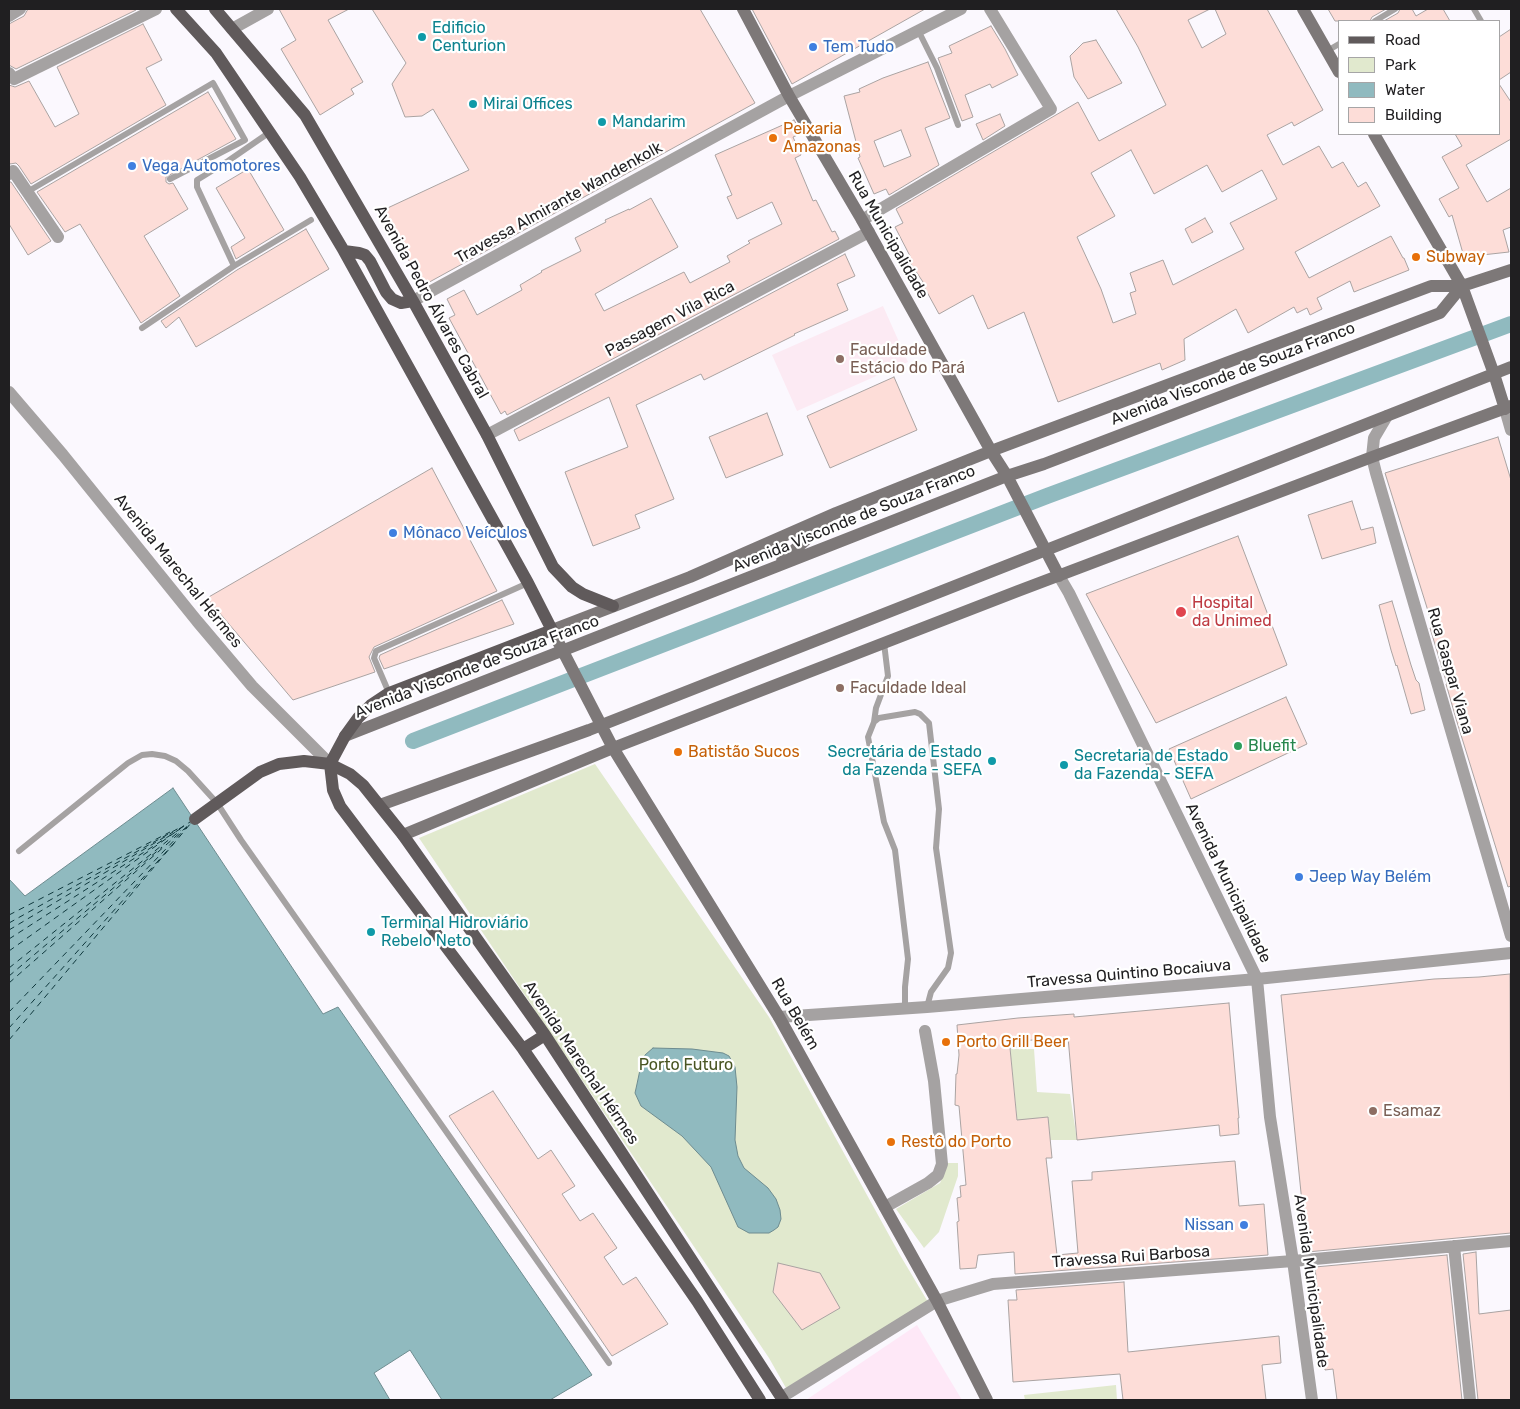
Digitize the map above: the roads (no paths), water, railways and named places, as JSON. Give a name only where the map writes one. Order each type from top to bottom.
[{"type":"main road","points":[[176,9],[216,53],[300,177],[344,251],[528,583],[552,630]]},
{"type":"main road","name":"Avenida Pedro Álvares Cabral","points":[[215,9],[305,115],[413,301],[487,435],[553,567],[572,587],[589,597],[613,606]]},
{"type":"main road","name":"Rua Municipalidade","points":[[743,9],[789,96],[869,232],[991,451]]},
{"type":"main road","points":[[1303,9],[1338,70]]},
{"type":"main road","points":[[404,834],[613,748],[884,643],[1372,457],[1508,408],[1472,317],[1462,286],[1375,135]]},
{"type":"main road","points":[[344,251],[359,252],[365,255],[392,299],[402,303],[413,301]]},
{"type":"main road","name":"Avenida Visconde de Souza Franco","points":[[345,736],[358,718],[371,705],[389,693],[690,577],[836,513],[991,451],[1430,286],[1462,286],[1511,270]]},
{"type":"main road","name":"Avenida Visconde de Souza Franco","points":[[345,736],[774,568],[1010,482],[1044,464],[1440,313],[1462,286]]},
{"type":"main road","points":[[380,805],[600,725],[1511,366]]},
{"type":"main road","name":"Avenida Municipalidade","points":[[991,451],[1010,482],[1059,576]]},
{"type":"main road","points":[[774,568],[836,513]]},
{"type":"main road","name":"Rua Belém","points":[[552,630],[613,748],[779,1016],[937,1301],[987,1400]]},
{"type":"main road","points":[[345,736],[330,764],[333,790],[348,819],[523,1049],[697,1301],[760,1400]]},
{"type":"main road","points":[[195,819],[260,772],[279,764],[304,761],[330,764]]},
{"type":"main road","name":"Avenida Marechal Hérmes","points":[[330,764],[350,774],[363,785],[404,834],[545,1035],[782,1399]]},
{"type":"main road","points":[[523,1049],[545,1035]]},
{"type":"street","points":[[9,16],[20,9]]},
{"type":"street","points":[[9,73],[14,79],[156,9]]},
{"type":"street","points":[[232,29],[268,9]]},
{"type":"street","name":"Travessa Almirante Wandenkolk","points":[[413,301],[789,96],[961,9]]},
{"type":"street","points":[[862,220],[1051,110],[990,9]]},
{"type":"street","points":[[9,174],[13,171],[58,236]]},
{"type":"street","name":"Passagem Vila Rica","points":[[487,435],[869,232]]},
{"type":"street","name":"Avenida Marechal Hérmes","points":[[9,392],[63,455],[190,614],[252,686],[330,764]]},
{"type":"street","points":[[1508,408],[1511,430]]},
{"type":"street","name":"Rua Gaspar Viana","points":[[1387,416],[1374,438],[1372,457],[1511,936]]},
{"type":"street","name":"Avenida Municipalidade","points":[[1059,576],[1069,593],[1256,979],[1270,1117],[1293,1261],[1312,1400]]},
{"type":"street","name":"Travessa Quintino Bocaiuva","points":[[779,1016],[927,1007],[1256,979],[1511,953]]},
{"type":"street","points":[[885,1207],[928,1183],[938,1175],[942,1164],[934,1081],[925,1031]]},
{"type":"street","name":"Travessa Rui Barbosa","points":[[782,1399],[937,1301],[993,1284],[1293,1261],[1511,1241]]},
{"type":"street","points":[[1454,1246],[1470,1400]]},
{"type":"lane","points":[[1377,20],[1395,9]]},
{"type":"lane","points":[[1474,9],[1480,20]]},
{"type":"lane","points":[[918,30],[937,68],[958,125]]},
{"type":"lane","points":[[1327,51],[1338,45]]},
{"type":"lane","points":[[27,192],[214,83],[245,140],[170,179]]},
{"type":"lane","points":[[234,266],[197,187],[197,180],[270,132]]},
{"type":"lane","points":[[142,328],[234,266],[311,220]]},
{"type":"lane","points":[[389,693],[374,658],[376,651],[528,583]]},
{"type":"lane","points":[[884,643],[888,676],[868,737],[884,822],[895,850],[908,959],[905,1008]]},
{"type":"lane","points":[[874,722],[879,718],[915,712],[920,714],[929,723],[939,809],[936,848],[951,953],[948,968],[931,992],[927,1007]]},
{"type":"lane","points":[[19,852],[128,763],[142,755],[165,756],[176,761],[188,771],[217,803],[246,848],[609,1363]]},
{"type":"water","points":[[173,788],[323,1014],[338,1007],[592,1375],[550,1400],[442,1400],[410,1350],[374,1373],[390,1400],[9,1400],[9,879],[25,896]]},
{"type":"water","points":[[653,1048],[692,1049],[723,1053],[729,1056],[735,1067],[737,1087],[735,1140],[738,1156],[744,1168],[768,1188],[776,1199],[781,1219],[778,1227],[774,1230],[769,1233],[749,1233],[738,1227],[711,1167],[682,1136],[641,1106],[635,1093],[645,1055]]},
{"type":"waterway","points":[[413,741],[1047,496],[1511,324]]},
{"type":"place","name":"Edificio Centurion","points":[[422,37]]},
{"type":"place","name":"Tem Tudo","points":[[813,47]]},
{"type":"place","name":"Mirai Offices","points":[[473,104]]},
{"type":"place","name":"Mandarim","points":[[602,122]]},
{"type":"place","name":"Peixaria Amazonas","points":[[773,138]]},
{"type":"place","name":"Vega Automotores","points":[[132,166]]},
{"type":"place","name":"Subway","points":[[1416,257]]},
{"type":"place","name":"Faculdade Estácio do Pará","points":[[840,359]]},
{"type":"place","name":"Mônaco Veículos","points":[[393,533]]},
{"type":"place","name":"Hospital da Unimed","points":[[1181,612]]},
{"type":"place","name":"Faculdade Ideal","points":[[840,688]]},
{"type":"place","name":"Bluefit","points":[[1238,746]]},
{"type":"place","name":"Batistão Sucos","points":[[678,752]]},
{"type":"place","name":"Secretária de Estado da Fazenda - SEFA","points":[[992,761]]},
{"type":"place","name":"Secretaria de Estado da Fazenda - SEFA","points":[[1064,765]]},
{"type":"place","name":"Jeep Way Belém","points":[[1299,877]]},
{"type":"place","name":"Terminal Hidroviário Rebelo Neto","points":[[371,932]]},
{"type":"place","name":"Porto Grill Beer","points":[[946,1042]]},
{"type":"place","name":"Esamaz","points":[[1373,1111]]},
{"type":"place","name":"Restô do Porto","points":[[891,1142]]},
{"type":"place","name":"Nissan","points":[[1244,1225]]},
{"type":"park label","name":"Porto Futuro","points":[[686,1065]]}]
